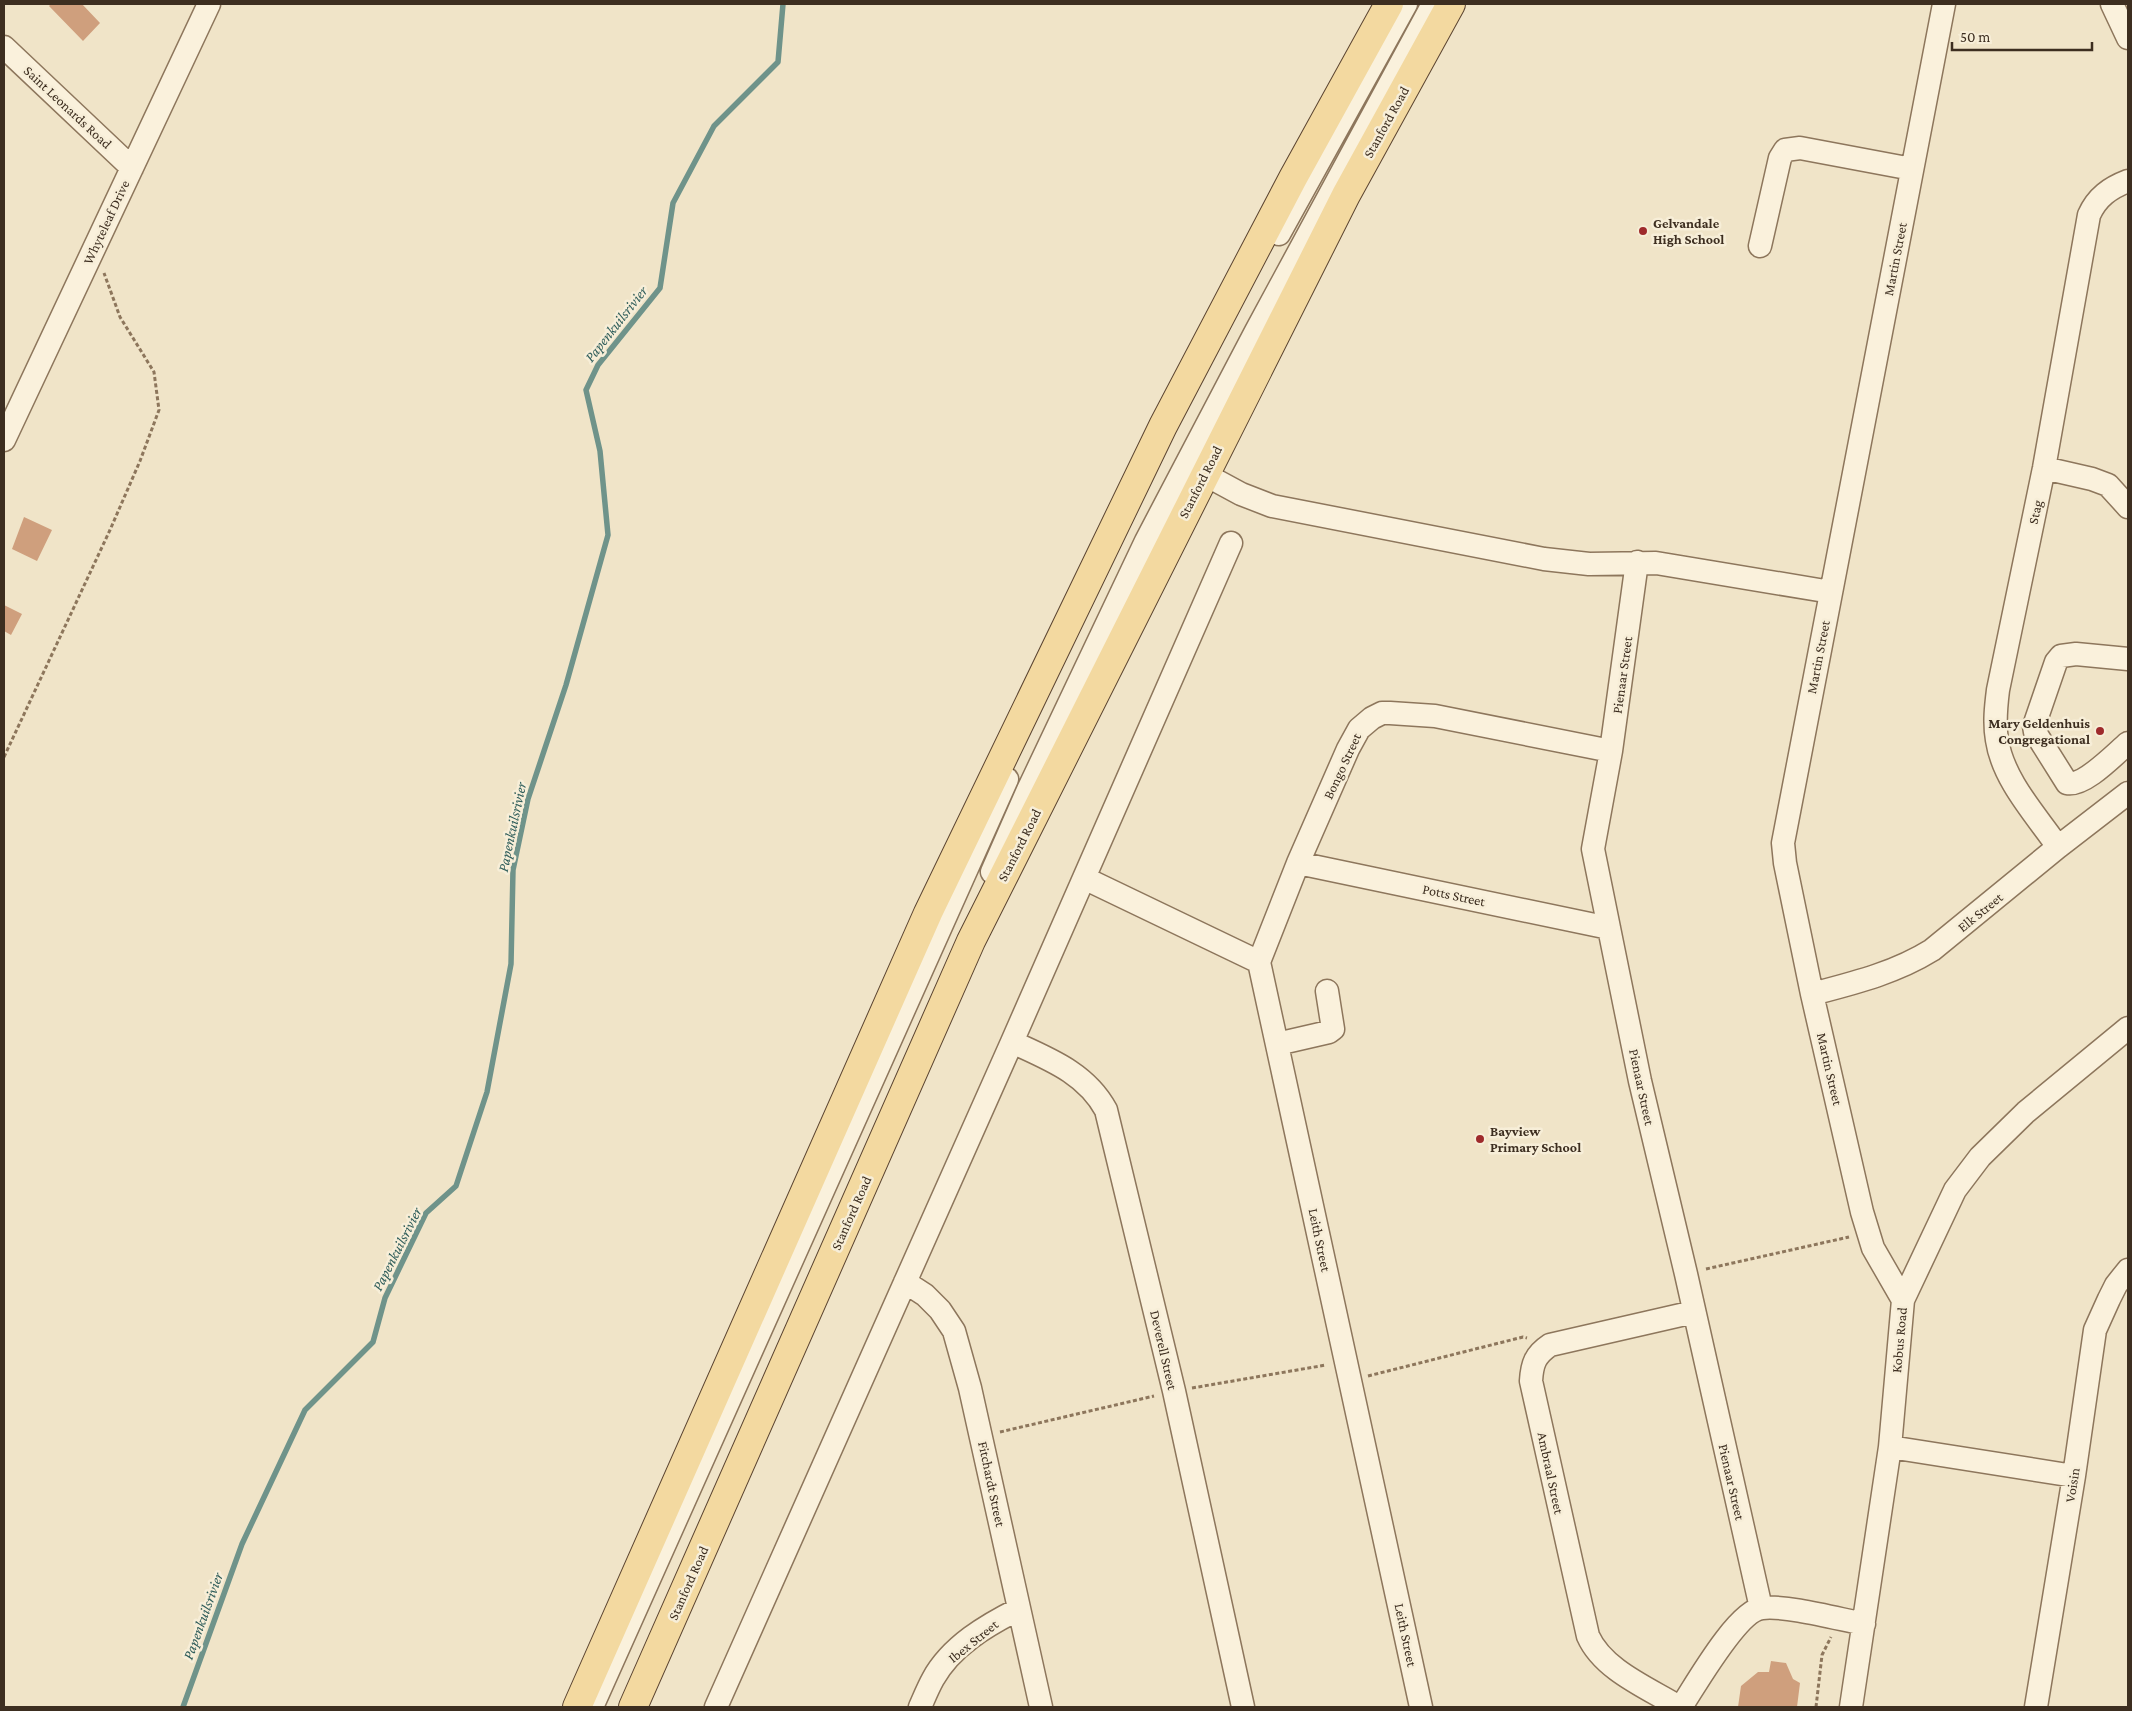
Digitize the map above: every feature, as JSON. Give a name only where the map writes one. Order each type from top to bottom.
[{"type":"main road","points":[[577,1707],[928,913],[1163,426],[1293,178],[1389,4]]},
{"type":"main road","name":"Stanford Road","points":[[633,1707],[971,941],[1204,474],[1346,195],[1451,4]]},
{"type":"street","name":"Whyteleaf Drive","points":[[4,440],[209,4]]},
{"type":"street","points":[[592,1707],[949,907],[1099,583],[1184,408],[1406,4]]},
{"type":"street","points":[[622,1707],[707,1511],[763,1391],[857,1172],[1024,799],[1134,567],[1256,331],[1433,4]]},
{"type":"street","name":"Martin Street","points":[[1903,1300],[1884,1269],[1868,1232],[1812,994],[1785,863],[1783,843],[1944,4]]},
{"type":"street","points":[[2112,4],[2128,38]]},
{"type":"street","name":"Saint Leonards Road","points":[[4,47],[132,168]]},
{"type":"street","points":[[1760,246],[1780,158],[1785,150],[1800,148],[1912,168]]},
{"type":"street","name":"Stag","points":[[2058,847],[2012,781],[1998,747],[1995,717],[1998,690],[2044,468],[2089,215],[2094,204],[2107,191],[2128,181]]},
{"type":"street","points":[[2044,468],[2092,479],[2108,485],[2128,507]]},
{"type":"street","points":[[1204,474],[1241,494],[1272,506],[1544,559],[1589,564],[1656,563],[1831,592]]},
{"type":"street","points":[[716,1707],[1012,1042],[1230,543]]},
{"type":"street","name":"Pienaar Street","points":[[1637,562],[1612,751],[1593,849],[1640,1081],[1686,1274],[1760,1608]]},
{"type":"street","points":[[2128,659],[2076,654],[2061,656],[2056,662],[2034,726],[2035,732],[2067,784],[2082,781],[2128,743]]},
{"type":"street","name":"Bongo Street","points":[[1259,962],[1298,863],[1359,729],[1372,718],[1382,713],[1435,716],[1612,751]]},
{"type":"street","name":"Elk Street","points":[[1812,994],[1887,973],[1916,960],[1962,927],[2128,792]]},
{"type":"street","name":"Potts Street","points":[[1298,863],[1610,928]]},
{"type":"street","points":[[1084,878],[1259,962]]},
{"type":"street","name":"Leith Street","points":[[1259,962],[1421,1707]]},
{"type":"street","points":[[1277,1044],[1329,1032],[1333,1029],[1327,991]]},
{"type":"street","name":"Kobus Road","points":[[1851,1707],[1890,1447],[1903,1300],[1955,1190],[1980,1157],[2026,1112],[2128,1028]]},
{"type":"street","name":"Deverell Street","points":[[1012,1042],[1055,1062],[1081,1079],[1096,1093],[1106,1110],[1174,1391],[1243,1707]]},
{"type":"street","name":"Voisin","points":[[2036,1707],[2074,1476],[2095,1330],[2112,1292],[2128,1270]]},
{"type":"street","name":"Fitchardt Street","points":[[905,1282],[925,1295],[940,1310],[954,1331],[970,1388],[1041,1707]]},
{"type":"street","points":[[1550,1345],[1694,1312]]},
{"type":"street","name":"Ambraal Street","points":[[1550,1345],[1536,1356],[1532,1365],[1530,1381],[1588,1636],[1599,1655],[1610,1665],[1686,1705]]},
{"type":"street","points":[[1890,1447],[2074,1476]]},
{"type":"street","points":[[1686,1705],[1725,1641],[1743,1620],[1760,1608],[1778,1608],[1864,1624]]},
{"type":"street","name":"Ibex Street","points":[[920,1707],[934,1678],[953,1654],[978,1632],[1019,1609]]},
{"type":"path","points":[[4,757],[114,522],[146,447],[159,410],[154,372],[120,317],[95,247]]},
{"type":"path","points":[[1686,1274],[1868,1232]]},
{"type":"path","points":[[1350,1380],[1523,1337],[1550,1345]]},
{"type":"path","points":[[1816,1707],[1822,1655],[1831,1637]]},
{"type":"building","points":[[51,4],[82,4],[100,23],[83,41],[49,6]]},
{"type":"building","points":[[24,517],[52,530],[37,561],[12,549]]},
{"type":"building","points":[[4,605],[22,614],[11,635],[4,631]]},
{"type":"building","points":[[1771,1661],[1786,1663],[1793,1679],[1800,1683],[1797,1707],[1738,1707],[1741,1686],[1758,1672],[1769,1672]]},
{"type":"waterway","name":"Papenkuilsrivier","points":[[183,1707],[242,1544],[305,1410],[373,1342],[385,1298],[426,1213],[456,1186],[487,1092],[511,964],[513,870],[528,799],[566,685],[608,535],[600,451],[586,390],[598,365],[660,288],[673,203],[714,126],[778,62],[783,4]]},
{"type":"place","name":"Gelvandale High School","points":[[1643,231]]},
{"type":"place","name":"Mary Geldenhuis Congregational","points":[[2100,731]]},
{"type":"place","name":"Bayview Primary School","points":[[1480,1139]]}]
